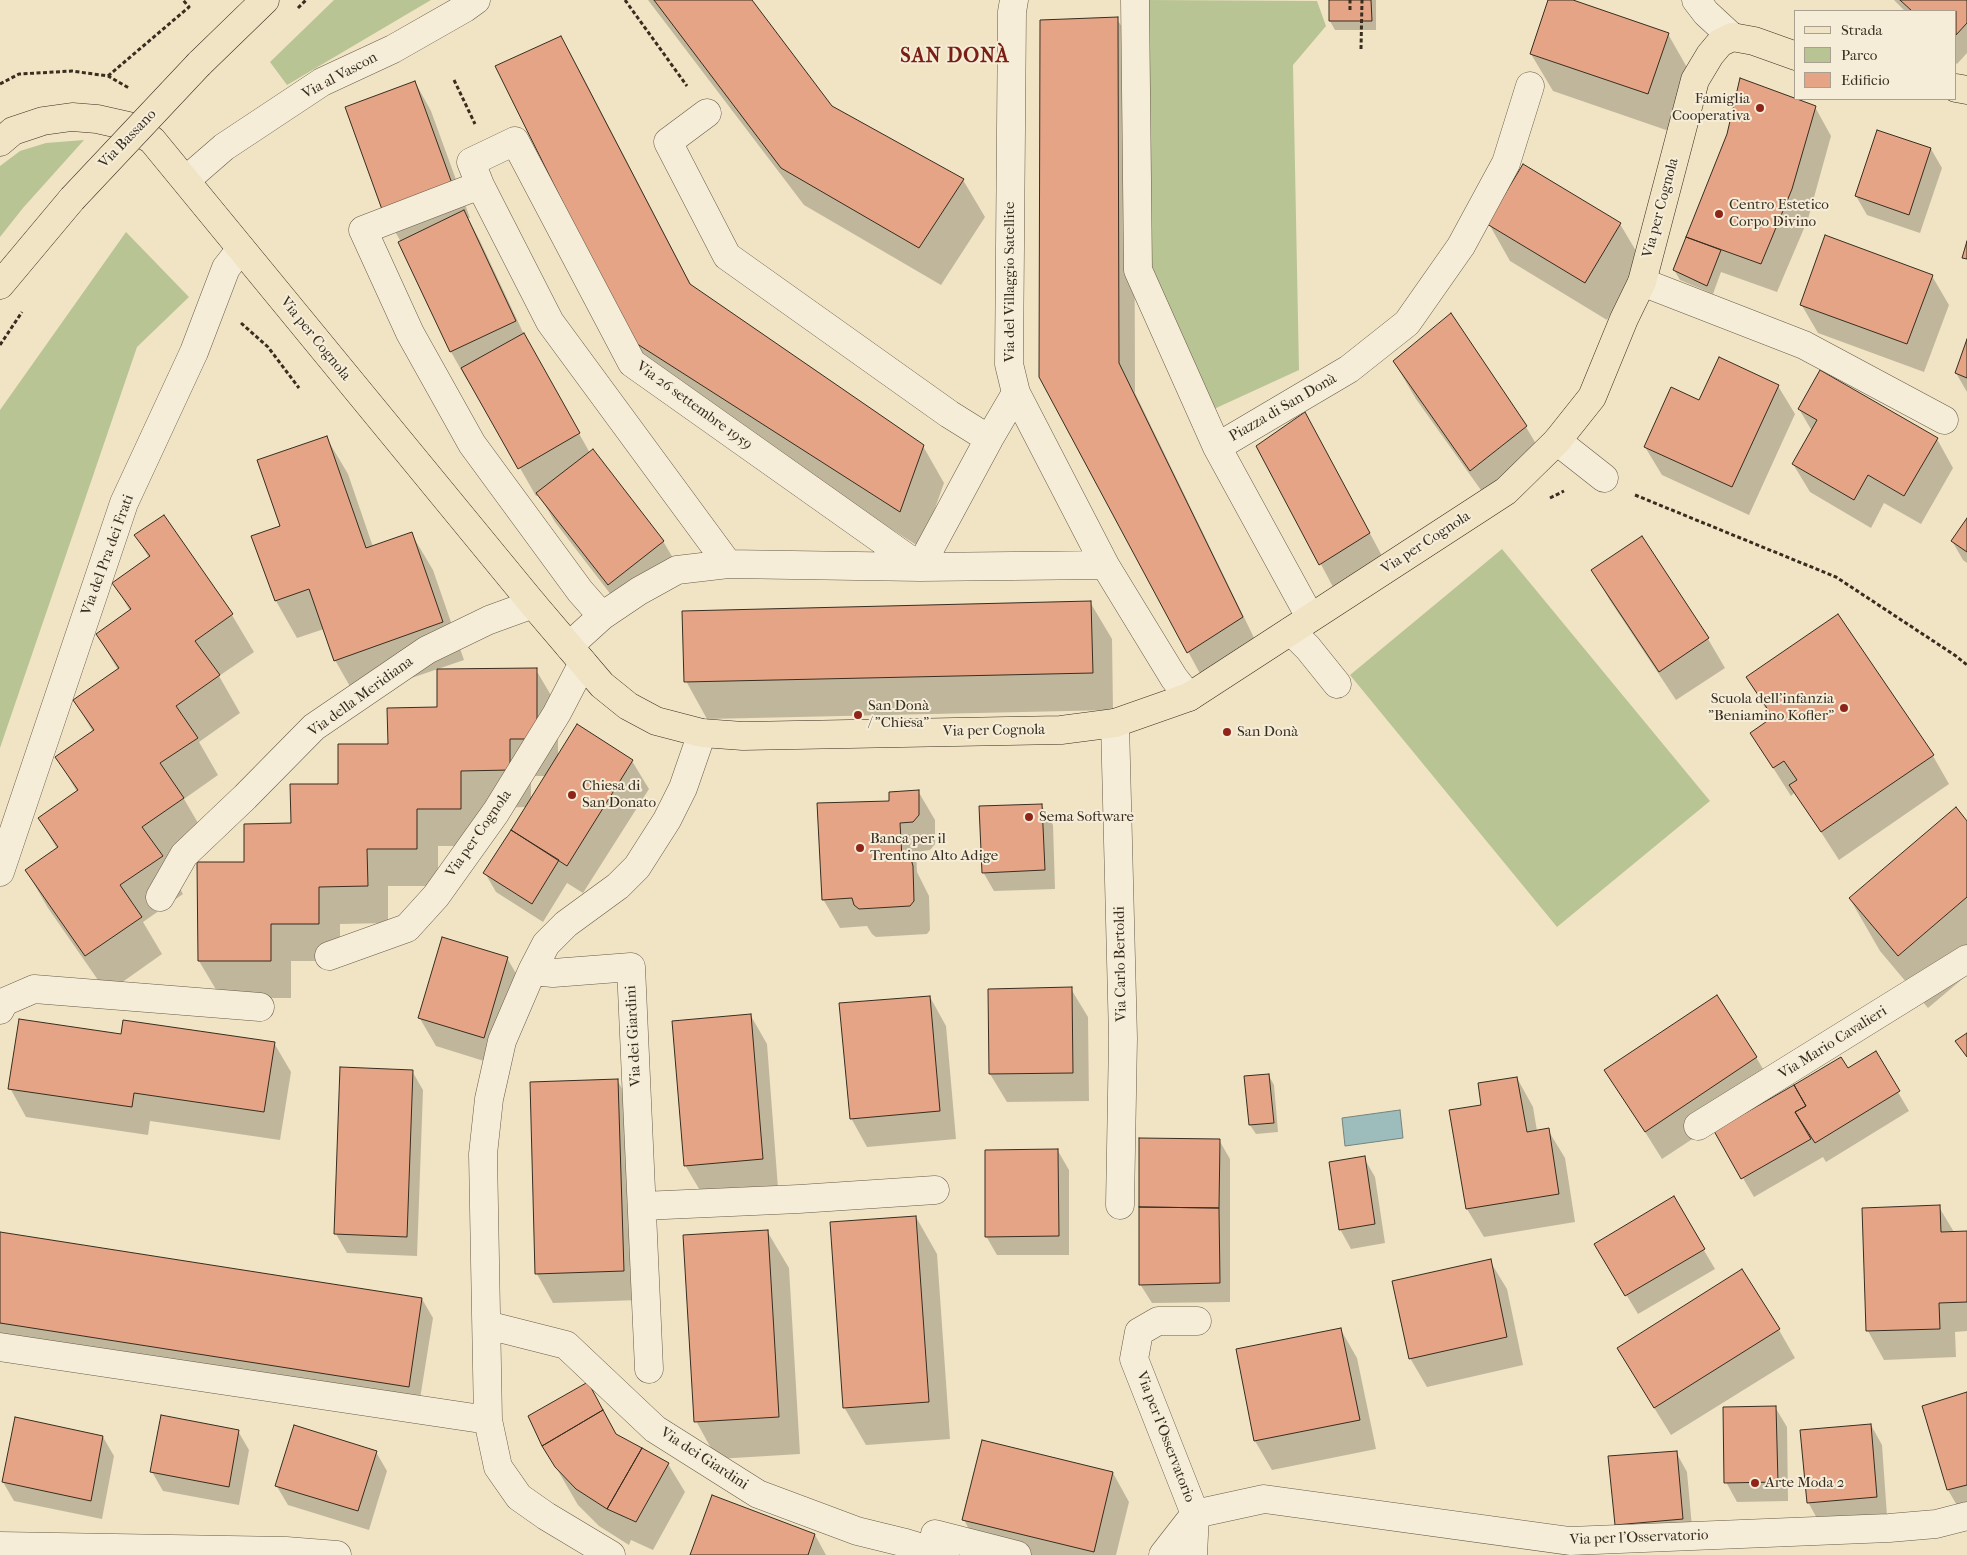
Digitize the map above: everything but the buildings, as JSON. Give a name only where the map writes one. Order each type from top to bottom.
[{"type":"main road","name":"Via Bassano","points":[[0,286],[72,199],[199,64],[265,0]]},
{"type":"main road","name":"Via per Cognola","points":[[0,142],[13,131],[43,120],[72,117],[97,119],[128,126],[152,140],[533,604],[602,684],[628,706],[656,721],[702,733],[743,736],[1061,730],[1115,723],[1188,697],[1506,491],[1557,441],[1592,397],[1624,319],[1642,282],[1695,80],[1720,43],[1732,37]]},
{"type":"main road","points":[[1732,37],[1794,55]]},
{"type":"street","name":"Via al Vascon","points":[[186,180],[224,147],[322,82],[393,49],[476,0]]},
{"type":"street","name":"Via del Villaggio Satellite","points":[[1014,0],[1012,12],[1009,364],[1016,393],[1105,565],[1174,678],[1188,697]]},
{"type":"street","name":"Piazza di San Donà","points":[[1135,0],[1138,270],[1217,446],[1349,369],[1407,323],[1461,246],[1506,163],[1530,86]]},
{"type":"street","points":[[1696,0],[1706,13],[1732,37]]},
{"type":"street","points":[[707,113],[668,142],[728,256],[949,414],[989,439]]},
{"type":"street","name":"Via 26 settembre 1959","points":[[728,564],[550,322],[480,185],[472,162],[515,141],[632,363],[920,566]]},
{"type":"street","points":[[480,185],[362,230],[410,333],[472,444],[580,591],[602,616]]},
{"type":"street","name":"Via del Pra dei Frati","points":[[0,872],[124,503],[194,352],[226,268],[242,249]]},
{"type":"street","points":[[1642,282],[1804,345],[1944,420]]},
{"type":"street","points":[[920,566],[1016,393]]},
{"type":"street","points":[[1557,441],[1604,478]]},
{"type":"street","points":[[1217,446],[1301,624],[1308,648],[1337,684]]},
{"type":"street","points":[[576,654],[602,616],[639,591],[676,570],[728,564],[1105,565]]},
{"type":"street","name":"Via della Meridiana","points":[[160,897],[184,855],[245,798],[314,728],[427,650],[489,620],[533,604]]},
{"type":"street","name":"Via per Cognola","points":[[329,956],[407,928],[436,896],[496,812],[557,713],[576,654]]},
{"type":"street","name":"Via Carlo Bertoldi","points":[[1115,723],[1123,1038],[1120,1205]]},
{"type":"street","points":[[611,1555],[518,1497],[498,1467],[488,1420],[483,1154],[489,1099],[502,1042],[532,971],[546,944],[559,930],[618,886],[637,867],[667,820],[683,788],[702,733]]},
{"type":"street","name":"Via Mario Cavalieri","points":[[1698,1126],[1967,959]]},
{"type":"street","name":"Via dei Giardini","points":[[532,971],[553,973],[631,967],[649,1369]]},
{"type":"street","points":[[0,1010],[4,1002],[34,989],[260,1007]]},
{"type":"street","points":[[642,1206],[799,1199],[935,1190]]},
{"type":"street","name":"Via per l'Osservatorio","points":[[1193,1555],[1194,1514],[1134,1359],[1139,1332],[1158,1321],[1197,1321]]},
{"type":"street","name":"Via dei Giardini","points":[[487,1325],[566,1345],[655,1428],[758,1494],[857,1531],[902,1542],[940,1544]]},
{"type":"street","points":[[0,1347],[488,1420]]},
{"type":"street","name":"Via per l'Osservatorio","points":[[1162,1555],[1194,1514],[1264,1499],[1570,1541],[1889,1528],[1936,1524],[1967,1516]]},
{"type":"street","points":[[940,1544],[1017,1555]]},
{"type":"street","points":[[0,1546],[286,1550],[336,1555]]},
{"type":"path","points":[[0,84],[19,74],[72,71],[108,76],[189,7],[183,0]]},
{"type":"path","points":[[624,0],[689,89]]},
{"type":"path","points":[[1350,0],[1350,10]]},
{"type":"path","points":[[1361,49],[1362,0]]},
{"type":"path","points":[[454,80],[479,132]]},
{"type":"path","points":[[210,310],[239,321],[268,347],[299,388]]},
{"type":"path","points":[[1553,497],[1567,490]]},
{"type":"path","points":[[1635,496],[1836,577],[1967,665]]},
{"type":"green space","points":[[334,0],[431,0],[287,85],[270,62]]},
{"type":"green space","points":[[1149,0],[1317,1],[1326,26],[1293,65],[1299,370],[1214,409],[1147,263],[1145,11]]},
{"type":"green space","points":[[84,140],[23,208],[0,237],[0,166],[20,151],[46,143]]},
{"type":"green space","points":[[126,232],[189,297],[137,347],[0,748],[0,410]]},
{"type":"green space","points":[[1502,549],[1710,801],[1557,927],[1350,675]]},
{"type":"water","points":[[1400,1110],[1403,1138],[1345,1146],[1342,1118]]},
{"type":"place","name":"Famiglia Cooperativa","points":[[1760,108]]},
{"type":"place","name":"Centro Estetico Corpo Divino","points":[[1719,214]]},
{"type":"place","name":"Scuola dell'infanzia \"Beniamino Kofler\"","points":[[1844,708]]},
{"type":"place","name":"San Donà / \"Chiesa\"","points":[[858,715]]},
{"type":"place","name":"San Donà","points":[[1227,732]]},
{"type":"place","name":"Chiesa di San Donato","points":[[572,795]]},
{"type":"place","name":"Sema Software","points":[[1029,817]]},
{"type":"place","name":"Banca per il Trentino Alto Adige","points":[[860,848]]},
{"type":"place","name":"Arte Moda 2","points":[[1755,1483]]},
{"type":"district","name":"SAN DONÀ","points":[[955,57]]}]
